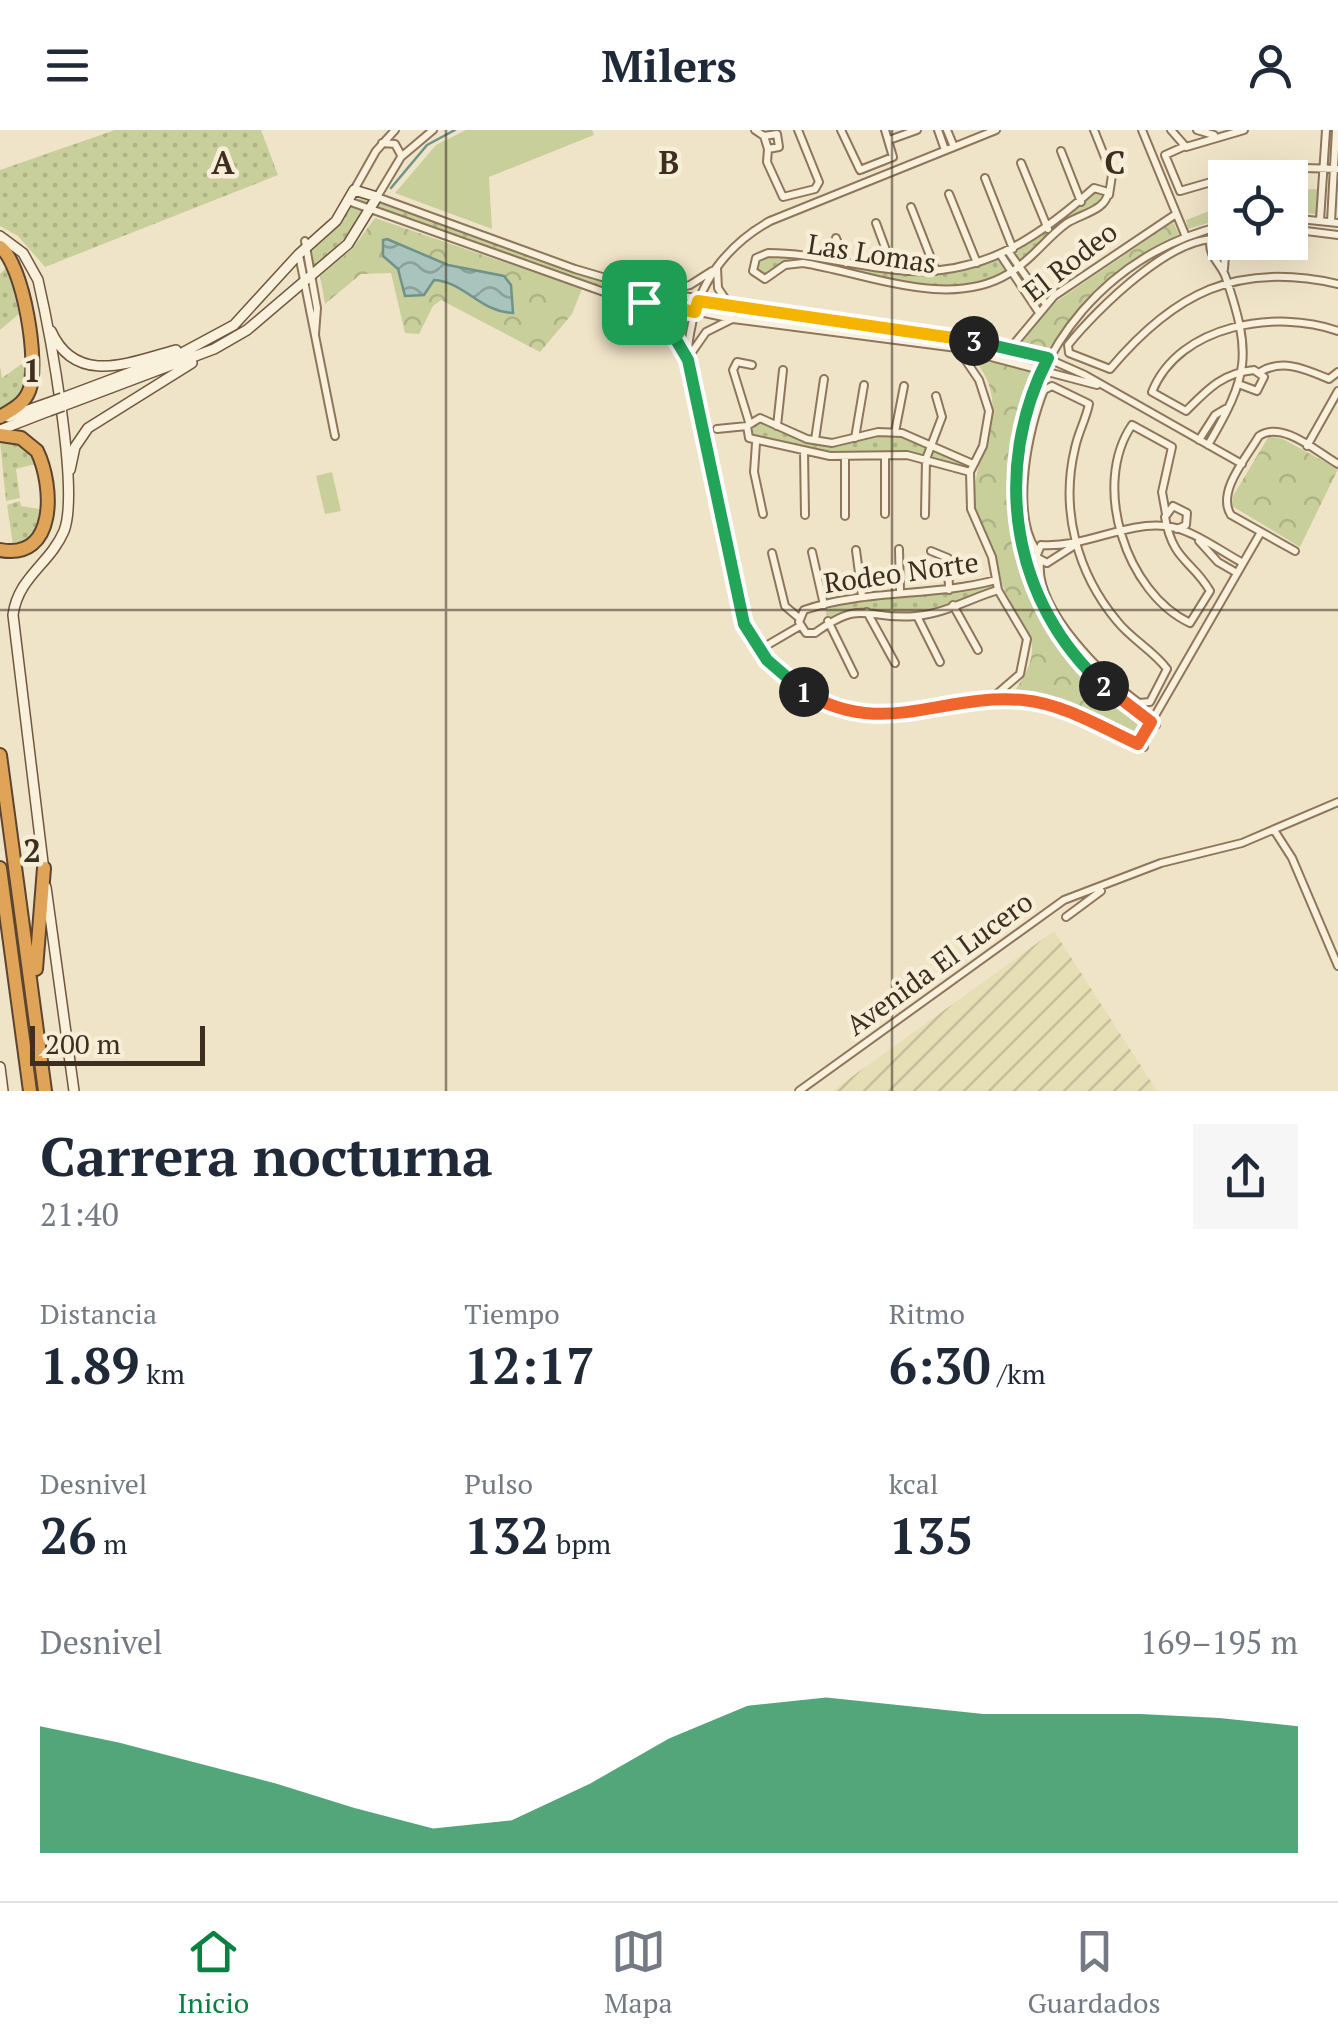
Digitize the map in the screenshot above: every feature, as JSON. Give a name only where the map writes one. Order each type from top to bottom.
[{"type":"highway","points":[[0,246],[12,257],[20,279],[32,372],[24,400],[0,419]]},
{"type":"highway","points":[[0,432],[20,438],[38,451],[48,513],[46,527],[36,542],[18,551],[0,550]]},
{"type":"highway","points":[[0,755],[45,1091]]},
{"type":"highway","points":[[0,868],[30,1091]]},
{"type":"highway","points":[[34,1011],[44,868]]},
{"type":"highway","points":[[0,934],[14,976]]},
{"type":"street","points":[[74,1091],[13,615],[21,587],[63,532],[75,447],[88,428],[211,345],[248,314],[303,248],[332,226],[382,143],[395,130]]},
{"type":"street","points":[[0,432],[49,407],[211,345],[257,323],[354,237],[401,156],[433,130]]},
{"type":"street","points":[[755,130],[764,136],[767,162],[783,197],[817,187],[799,130],[780,138]]},
{"type":"street","points":[[841,130],[860,170],[893,157],[885,130]]},
{"type":"street","points":[[889,140],[917,130]]},
{"type":"street","points":[[938,130],[950,148]]},
{"type":"street","points":[[947,130],[950,148]]},
{"type":"street","points":[[688,360],[698,301],[717,267],[744,238],[770,221],[996,130]]},
{"type":"street","points":[[1094,130],[1112,175],[1109,194]]},
{"type":"street","points":[[1142,130],[1186,237]]},
{"type":"street","points":[[1197,130],[1244,130]]},
{"type":"street","points":[[1320,220],[1326,130]]},
{"type":"street","points":[[1308,219],[1335,223],[1336,130]]},
{"type":"street","points":[[764,136],[774,132],[780,138]]},
{"type":"street","points":[[1176,132],[1184,147]]},
{"type":"street","points":[[1208,183],[1180,191],[1165,156],[1218,133]]},
{"type":"street","points":[[768,149],[779,147],[780,138]]},
{"type":"street","points":[[382,143],[395,144],[401,156]]},
{"type":"street","points":[[1061,151],[1081,202]]},
{"type":"street","points":[[1022,163],[1048,229]]},
{"type":"street","points":[[1308,167],[1336,169]]},
{"type":"street","points":[[985,178],[1011,250],[1045,304]]},
{"type":"street","name":"Las Lomas","points":[[1109,194],[1096,188],[1081,202],[1063,222],[1012,272],[970,288],[916,285],[846,266],[768,252],[756,258],[753,267],[762,279],[790,263],[846,266],[893,270],[936,272],[977,264],[1063,222],[1102,206],[1109,194]]},
{"type":"street","points":[[354,190],[574,270],[656,292],[1009,347],[1048,358],[1242,464]]},
{"type":"street","points":[[949,194],[977,264]]},
{"type":"street","points":[[348,201],[604,292],[644,302],[957,348],[1004,357],[1102,386]]},
{"type":"street","points":[[911,207],[936,272]]},
{"type":"street","name":"El Rodeo","points":[[1004,357],[1045,304],[1176,214]]},
{"type":"street","points":[[876,223],[893,270]]},
{"type":"street","points":[[1154,724],[1112,693],[1072,652],[1044,610],[1026,560],[1016,514],[1016,467],[1023,421],[1042,369],[1064,332],[1110,283],[1186,237],[1208,230]]},
{"type":"street","points":[[1308,231],[1338,235]]},
{"type":"street","points":[[479,246],[482,235]]},
{"type":"street","points":[[0,236],[28,260],[44,312],[61,348],[90,367],[113,367],[211,345]]},
{"type":"street","points":[[836,238],[846,266]]},
{"type":"street","points":[[1208,245],[1179,252],[1130,280],[1092,315],[1068,351],[1110,369],[1160,315],[1228,284],[1276,277],[1338,284]]},
{"type":"street","points":[[303,248],[318,312],[314,340]]},
{"type":"street","points":[[303,248],[303,284],[334,436]]},
{"type":"street","points":[[1000,254],[1038,311]]},
{"type":"street","points":[[1208,445],[1244,371],[1240,326],[1219,260]]},
{"type":"street","points":[[1224,260],[1224,270]]},
{"type":"street","points":[[656,292],[687,286],[717,267]]},
{"type":"street","points":[[717,267],[718,288],[730,306]]},
{"type":"street","points":[[569,280],[576,275],[574,270]]},
{"type":"street","points":[[916,285],[918,271]]},
{"type":"street","points":[[604,292],[609,280]]},
{"type":"street","points":[[644,302],[668,326],[688,360],[739,610],[759,650],[806,694],[854,714],[908,715],[990,699],[1021,700],[1063,710],[1141,746],[1261,532]]},
{"type":"street","points":[[44,312],[69,487]]},
{"type":"street","points":[[688,360],[703,335],[733,318]]},
{"type":"street","points":[[1338,331],[1284,320],[1240,326],[1188,351],[1163,374],[1152,392],[1186,411],[1217,382],[1244,371],[1284,366],[1329,379],[1338,372]]},
{"type":"street","points":[[957,348],[980,380],[989,410],[982,446],[971,468],[971,508],[992,557],[998,590],[1024,628],[1028,646],[1012,685],[990,699]]},
{"type":"street","points":[[752,365],[737,362],[733,370],[749,438],[756,443],[771,442],[830,456],[926,459],[971,468]]},
{"type":"street","points":[[777,426],[783,370]]},
{"type":"street","points":[[1240,385],[1260,389],[1265,380],[1260,372]]},
{"type":"street","points":[[814,440],[824,378]]},
{"type":"street","points":[[855,439],[864,385]]},
{"type":"street","points":[[895,432],[904,386]]},
{"type":"street","points":[[1050,386],[1090,404],[1072,462],[1074,546],[1111,614],[1167,669],[1150,702],[1139,703],[1126,693],[1080,647],[1044,590],[1036,550],[1026,518],[1026,466],[1039,404],[1050,386]]},
{"type":"street","points":[[1306,446],[1338,391]]},
{"type":"street","points":[[925,514],[926,459],[942,424],[936,396]]},
{"type":"street","points":[[0,419],[49,407]]},
{"type":"street","points":[[1199,440],[1215,414],[1226,408]]},
{"type":"street","points":[[717,429],[760,418],[814,440],[832,442],[895,432],[971,468]]},
{"type":"street","points":[[1132,426],[1173,448],[1162,492],[1166,514],[1176,552],[1210,591],[1194,622],[1177,615],[1147,586],[1121,533],[1118,472],[1132,426]]},
{"type":"street","points":[[1295,550],[1234,517],[1226,505],[1242,464],[1259,436],[1267,431],[1281,431],[1338,464]]},
{"type":"street","points":[[830,456],[832,442]]},
{"type":"street","points":[[756,443],[754,472],[763,514]]},
{"type":"street","points":[[804,450],[805,515]]},
{"type":"street","points":[[845,456],[845,516]]},
{"type":"street","points":[[884,456],[886,514]]},
{"type":"street","points":[[1166,514],[1174,506],[1187,513],[1186,525],[1177,529]]},
{"type":"street","points":[[1036,550],[1041,546],[1074,546],[1167,526],[1243,563]]},
{"type":"street","points":[[1195,537],[1218,562],[1238,573]]},
{"type":"street","points":[[1040,562],[1047,563],[1074,546]]},
{"type":"street","points":[[899,549],[900,591]]},
{"type":"street","points":[[856,550],[862,596]]},
{"type":"street","points":[[812,552],[824,605]]},
{"type":"street","points":[[930,552],[948,558],[957,603],[978,650]]},
{"type":"street","points":[[759,650],[800,622],[785,606],[772,553]]},
{"type":"street","name":"Rodeo Norte","points":[[996,580],[953,590],[900,591],[850,598],[804,610],[800,622],[814,634],[828,621],[852,612],[917,616],[998,590]]},
{"type":"street","points":[[850,598],[848,607],[852,612]]},
{"type":"street","points":[[867,611],[895,663]]},
{"type":"street","points":[[917,616],[940,662]]},
{"type":"street","points":[[828,621],[854,674]]},
{"type":"street","name":"Avenida El Lucero","points":[[800,1091],[1057,905],[1161,864],[1274,830],[1338,802]]},
{"type":"street","points":[[1274,830],[1292,858],[1338,966]]},
{"type":"street","name":"Avenida El Lucero","points":[[1066,918],[1112,884]]},
{"type":"street","points":[[0,1067],[3,1091]]},
{"type":"shaded area","points":[[1054,931],[1157,1091],[833,1091],[846,1081]]},
{"type":"green space","points":[[115,130],[261,130],[278,175],[45,267],[18,236],[0,226],[0,170]]},
{"type":"green space","points":[[466,130],[592,130],[594,135],[489,177],[492,229],[395,193],[436,145]]},
{"type":"green space","points":[[1097,189],[1106,192],[1101,204],[1014,268],[990,280],[937,287],[803,261],[758,276],[755,268],[762,257],[772,254],[950,272],[1037,239]]},
{"type":"green space","points":[[1308,189],[1318,189],[1317,214],[1308,213]]},
{"type":"green space","points":[[363,197],[434,217],[574,271],[645,292],[1045,358],[1040,366],[935,342],[666,303],[583,282],[375,208],[314,269],[310,250]]},
{"type":"green space","points":[[1208,212],[1208,223],[1188,229],[1186,220]]},
{"type":"green space","points":[[375,218],[582,289],[572,314],[540,352],[441,300],[433,306],[419,334],[405,333],[391,273],[361,274],[325,304],[320,276],[352,249]]},
{"type":"green space","points":[[1173,222],[1179,234],[1106,285],[1076,314],[1047,351],[1018,343],[1044,310]]},
{"type":"green space","points":[[8,266],[19,314],[0,330],[0,274]]},
{"type":"green space","points":[[970,355],[1035,373],[1019,428],[1012,478],[1013,525],[1023,568],[1041,609],[1068,648],[1102,686],[1144,722],[1135,739],[1067,704],[1016,689],[1032,649],[1027,629],[1004,589],[994,550],[975,507],[978,468],[992,412],[985,375]]},
{"type":"green space","points":[[27,360],[22,395],[0,410],[0,366],[2,378]]},
{"type":"green space","points":[[756,420],[806,441],[832,444],[895,433],[970,465],[969,470],[907,454],[830,454],[750,437],[749,426]]},
{"type":"green space","points":[[1269,436],[1283,439],[1338,469],[1300,547],[1232,506],[1233,496]]},
{"type":"green space","points":[[0,441],[27,445],[39,463],[16,469],[20,498],[6,501]]},
{"type":"green space","points":[[332,472],[341,511],[325,514],[316,476]]},
{"type":"green space","points":[[20,501],[21,506],[45,510],[32,542],[13,545],[7,505]]},
{"type":"green space","points":[[994,583],[996,589],[928,612],[855,612],[827,618],[826,610],[867,599]]},
{"type":"water","points":[[383,240],[448,265],[504,276],[511,285],[513,313],[491,308],[455,286],[434,280],[424,295],[405,296],[398,269],[383,256]]},
{"type":"waterway","points":[[391,188],[427,145],[455,130]]},
{"type":"route","points":[[698,301],[960,338],[1048,358],[1027,407],[1016,456],[1015,502],[1022,549],[1044,610],[1072,652],[1088,672],[1151,722],[1138,744],[1063,710],[1032,702],[973,700],[908,715],[872,717],[832,707],[785,679],[757,647],[739,610],[688,360],[668,326],[644,302],[695,312],[698,301]]}]
